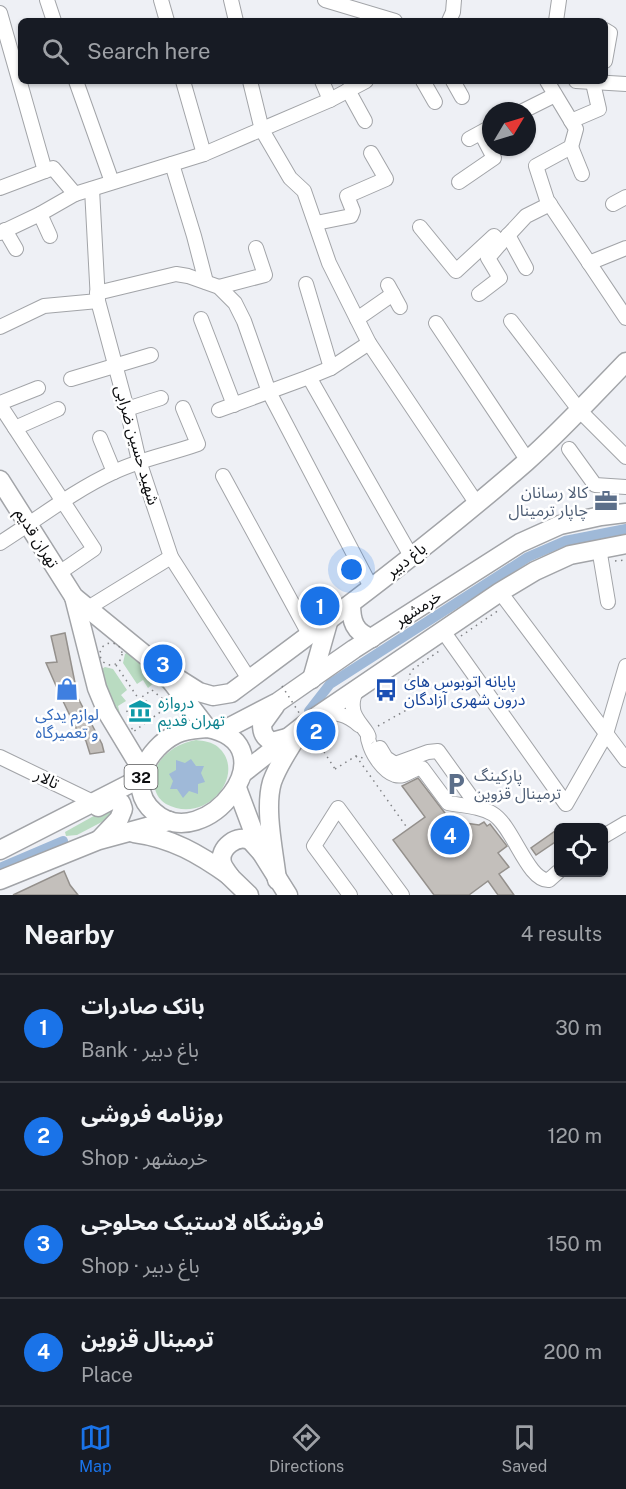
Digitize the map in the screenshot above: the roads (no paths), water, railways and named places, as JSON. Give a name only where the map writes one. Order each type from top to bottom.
[{"type":"main road","name":"باغ دبیر","points":[[161,668],[199,692],[213,696],[231,693],[351,604],[477,504],[528,461],[625,364]]},
{"type":"main road","name":"تهران قدیم","points":[[0,480],[59,573],[81,602]]},
{"type":"main road","name":"خرمشهر","points":[[215,729],[312,679],[520,543],[560,525],[626,513]]},
{"type":"main road","name":"خرمشهر","points":[[240,780],[310,720],[357,689],[447,637],[504,598],[535,571],[570,555],[600,555],[626,544]]},
{"type":"main road","points":[[81,602],[161,668],[215,729],[230,737],[241,753],[240,780],[261,852]]},
{"type":"main road","points":[[81,602],[89,657],[97,688],[107,712],[141,774]]},
{"type":"main road","points":[[351,604],[353,625],[361,633],[372,638]]},
{"type":"main road","points":[[312,679],[329,619]]},
{"type":"main road","points":[[89,657],[91,647],[102,636],[110,633],[120,635]]},
{"type":"main road","points":[[280,694],[265,717],[262,732],[272,742],[287,738]]},
{"type":"main road","points":[[283,888],[269,800],[278,768],[310,720]]},
{"type":"main road","name":"32","points":[[0,850],[49,826],[141,774],[154,750],[165,740],[192,729],[215,729]]},
{"type":"main road","name":"32","points":[[141,774],[143,795],[153,811],[171,821],[249,895]]},
{"type":"main road","points":[[0,880],[99,840],[171,821],[185,822],[201,818],[228,801],[240,780]]},
{"type":"main road","points":[[49,826],[63,825],[113,799],[116,800],[121,803],[123,815],[99,840]]},
{"type":"main road","points":[[127,832],[156,836],[177,843],[203,856],[230,876]]},
{"type":"main road","points":[[230,876],[222,863],[225,849],[232,842],[246,840],[261,852],[283,888]]},
{"type":"street","points":[[47,0],[53,18]]},
{"type":"street","points":[[161,0],[166,18]]},
{"type":"street","points":[[231,0],[235,18]]},
{"type":"street","points":[[326,0],[385,18]]},
{"type":"street","points":[[450,18],[454,0]]},
{"type":"street","points":[[556,18],[559,0]]},
{"type":"street","points":[[0,13],[18,76]]},
{"type":"street","points":[[608,83],[626,84]]},
{"type":"street","points":[[20,84],[45,171]]},
{"type":"street","points":[[77,84],[112,182]]},
{"type":"street","points":[[184,84],[204,154]]},
{"type":"street","points":[[251,84],[262,130],[290,178],[304,190],[329,263],[369,343],[477,504]]},
{"type":"street","points":[[322,84],[330,100]]},
{"type":"street","points":[[16,249],[3,232],[75,194],[204,154],[330,100],[360,84]]},
{"type":"street","points":[[425,84],[435,102]]},
{"type":"street","points":[[455,84],[462,97]]},
{"type":"street","points":[[549,84],[576,129],[571,147],[582,174]]},
{"type":"street","points":[[571,122],[598,109],[598,84]]},
{"type":"street","points":[[348,90],[365,122]]},
{"type":"street","points":[[536,104],[555,95]]},
{"type":"street","points":[[459,182],[494,158],[480,133]]},
{"type":"street","points":[[571,147],[536,166],[550,204],[626,318]]},
{"type":"street","points":[[316,223],[351,216],[353,211],[347,196],[386,179],[371,153]]},
{"type":"street","points":[[172,164],[212,285]]},
{"type":"street","points":[[0,188],[53,168],[75,194]]},
{"type":"street","name":"شهید حسین ضرابی","points":[[92,189],[98,297],[139,461],[171,557],[249,679]]},
{"type":"street","points":[[613,204],[626,198]]},
{"type":"street","points":[[478,294],[500,278],[488,258],[526,216],[550,204]]},
{"type":"street","points":[[40,214],[50,236]]},
{"type":"street","points":[[420,228],[456,271],[494,236],[504,239],[526,268]]},
{"type":"street","points":[[589,263],[626,248]]},
{"type":"street","points":[[212,285],[265,275],[256,249]]},
{"type":"street","points":[[0,327],[44,306],[98,297],[176,274],[212,285],[235,303],[244,321],[269,392],[371,587]]},
{"type":"street","points":[[306,284],[331,368]]},
{"type":"street","points":[[357,319],[394,295]]},
{"type":"street","points":[[201,319],[234,405]]},
{"type":"street","points":[[511,321],[580,411],[626,457]]},
{"type":"street","points":[[436,323],[528,461]]},
{"type":"street","points":[[219,410],[309,378],[331,368],[369,343]]},
{"type":"street","points":[[71,380],[152,355]]},
{"type":"street","points":[[309,378],[411,556]]},
{"type":"street","points":[[38,388],[0,404],[94,549],[59,573]]},
{"type":"street","points":[[127,409],[161,398]]},
{"type":"street","points":[[0,543],[62,500],[114,472],[139,461],[198,444],[183,408]]},
{"type":"street","points":[[15,428],[58,409]]},
{"type":"street","points":[[100,438],[114,472]]},
{"type":"street","points":[[569,449],[595,485],[626,487]]},
{"type":"street","points":[[223,476],[309,634]]},
{"type":"street","points":[[600,555],[609,602]]},
{"type":"street","points":[[81,602],[171,557]]},
{"type":"street","points":[[504,598],[626,760]]},
{"type":"street","points":[[447,637],[566,804],[606,734],[626,666]]},
{"type":"street","points":[[357,689],[352,709],[368,734],[368,741],[376,757],[388,771],[399,776],[422,768],[448,803],[479,808],[495,815],[506,826],[539,878],[549,880],[554,876]]},
{"type":"street","points":[[310,720],[326,713],[347,715],[362,727],[386,758],[395,764],[428,752],[438,751],[479,808]]},
{"type":"street","name":"تالار","points":[[0,757],[93,802]]},
{"type":"street","points":[[350,895],[314,846],[338,808],[402,895]]},
{"type":"street","points":[[608,833],[626,824]]},
{"type":"water","points":[[191,759],[196,766],[204,766],[201,773],[205,782],[198,784],[198,794],[189,791],[183,798],[177,789],[170,789],[173,781],[169,774],[176,770],[176,760],[185,763]]},
{"type":"waterway","points":[[309,711],[330,684],[528,557],[565,541],[626,529]]},
{"type":"waterway","points":[[0,868],[63,841]]},
{"type":"place","name":"کالا رسانان چاپار ترمینال","points":[[606,501]]},
{"type":"place","name":"بانک صادرات","points":[[320,606]]},
{"type":"place","name":"فروشگاه لاستیک محلوجی","points":[[163,664]]},
{"type":"place","name":"لوازم یدکی و تعمیرگاه","points":[[67,689]]},
{"type":"place","name":"پایانه اتوبوس های درون شهری آزادگان","points":[[386,690]]},
{"type":"place","name":"دروازه تهران قدیم","points":[[140,711]]},
{"type":"place","name":"روزنامه فروشی","points":[[316,731]]},
{"type":"place","name":"پارکینگ ترمینال قزوین","points":[[456,784]]},
{"type":"place","name":"ترمینال قزوین","points":[[450,835]]}]
